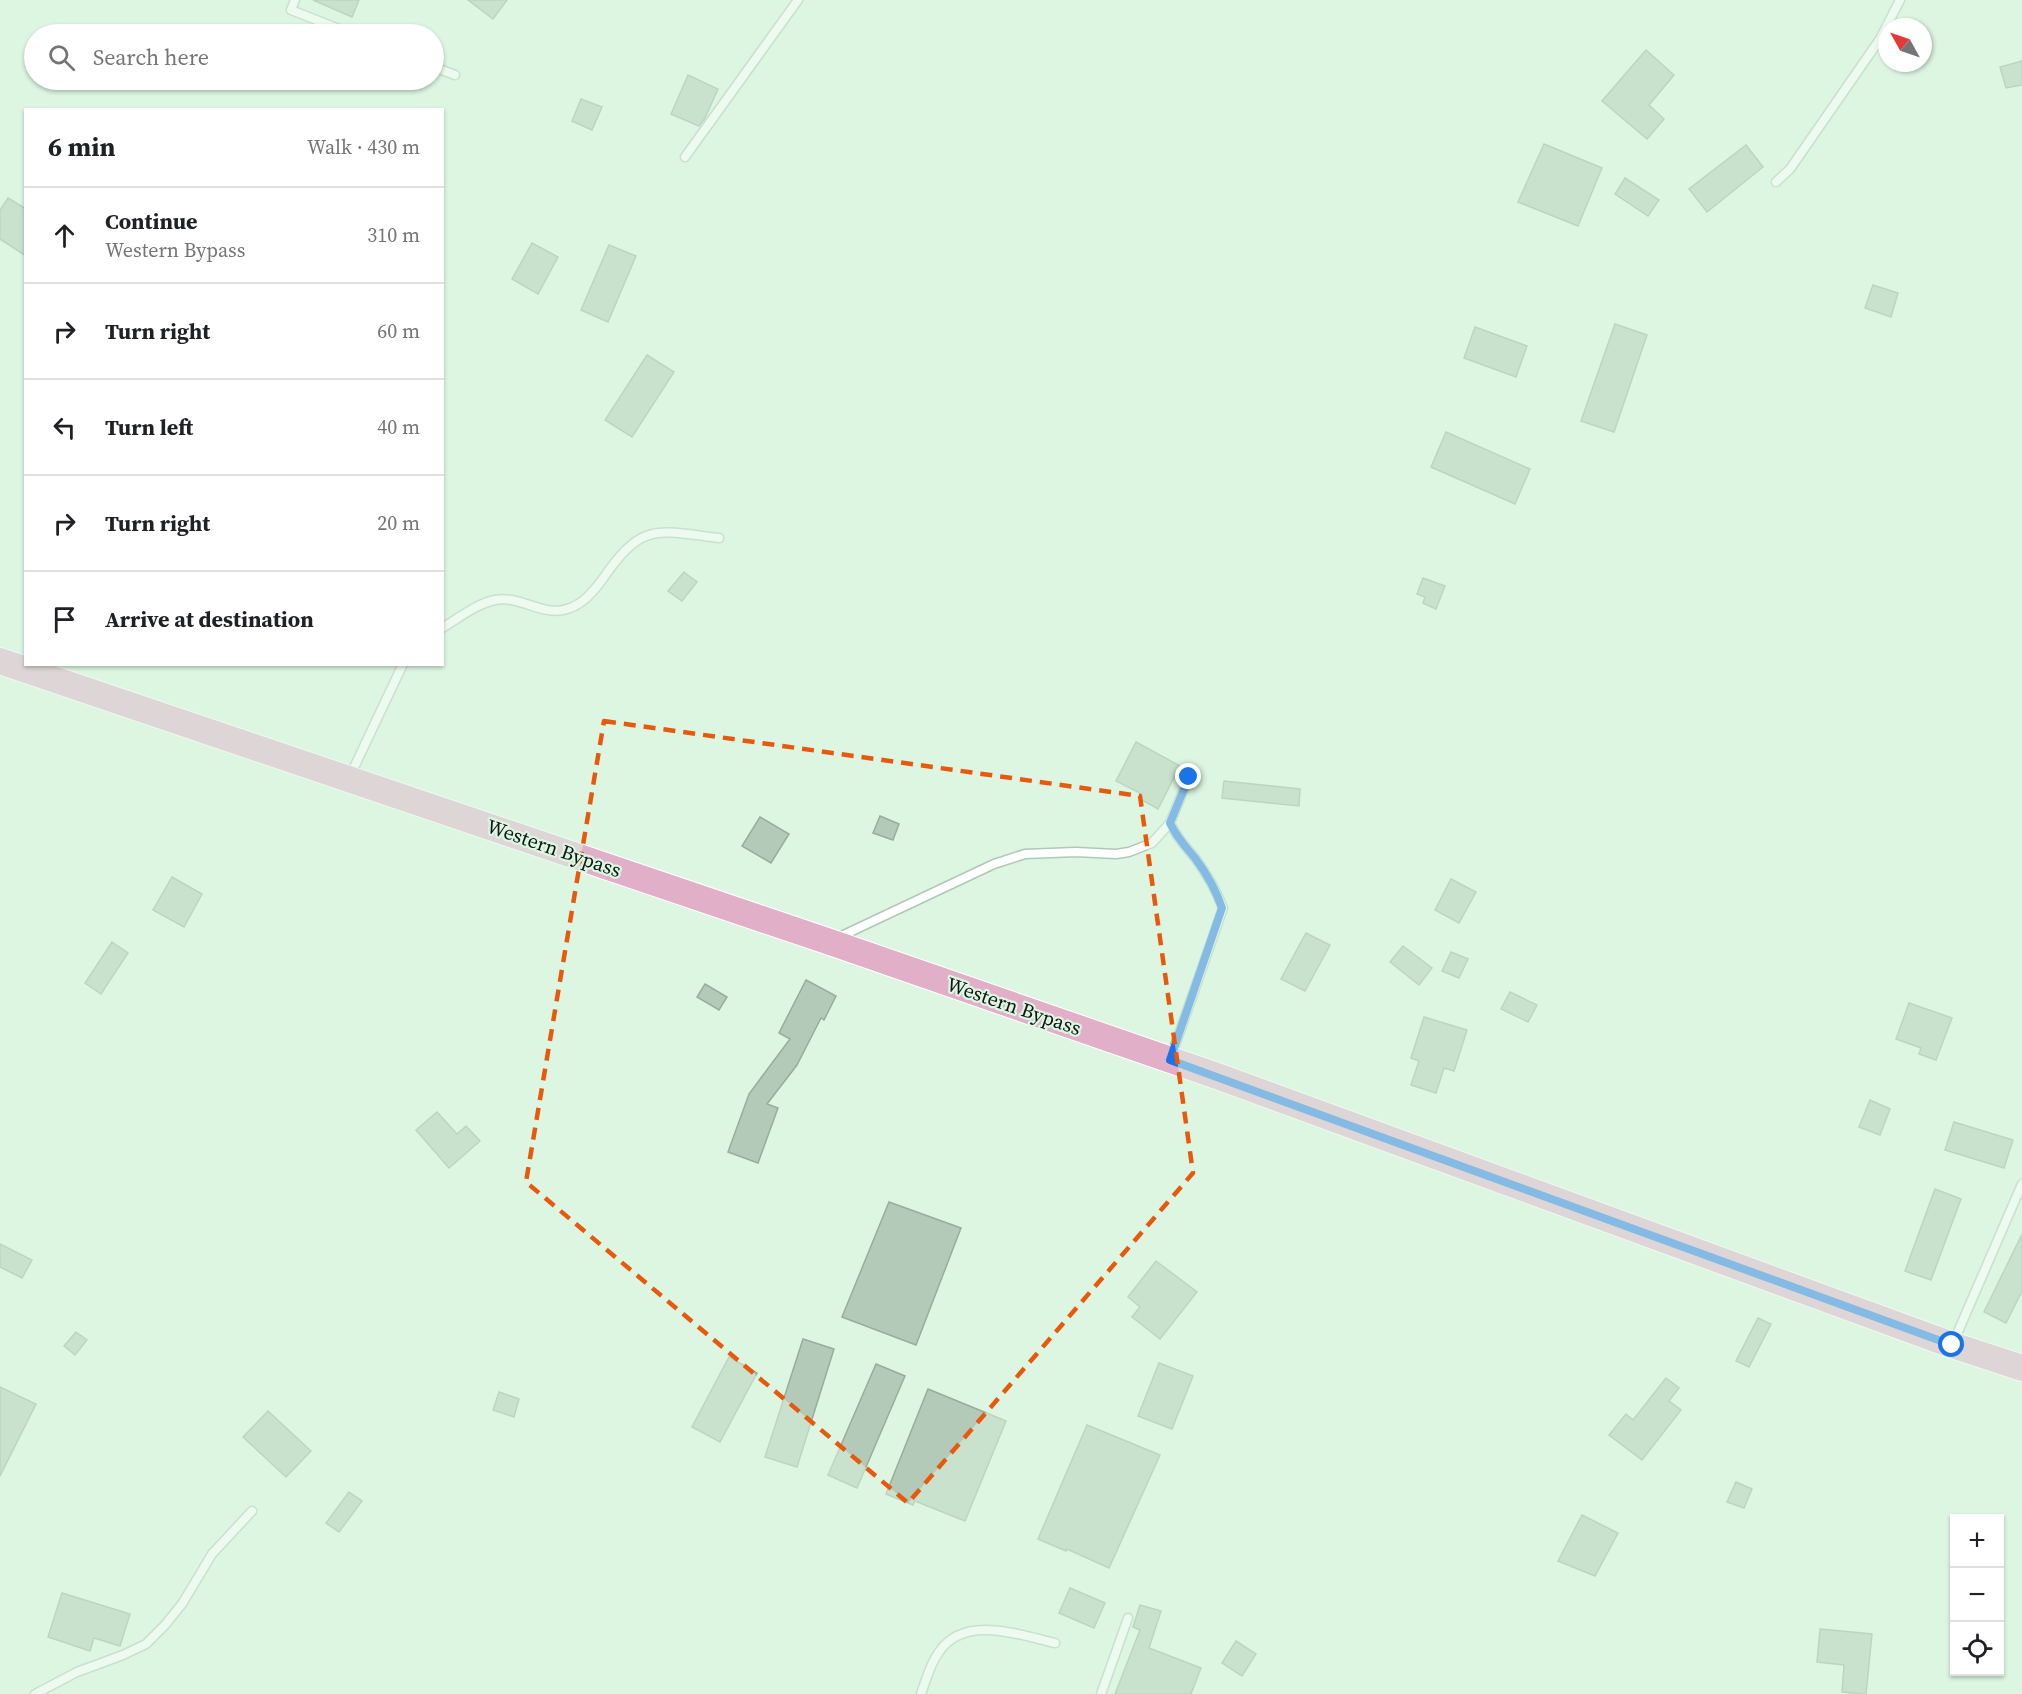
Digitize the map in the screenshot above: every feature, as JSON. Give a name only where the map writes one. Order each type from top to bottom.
[{"type":"main road","name":"Western Bypass","points":[[0,661],[830,942],[1170,1060],[1952,1345],[2022,1368]]},
{"type":"lane","points":[[295,0],[291,10],[327,24]]},
{"type":"lane","points":[[685,158],[798,0]]},
{"type":"lane","points":[[1776,182],[1790,169],[1873,48],[1899,0]]},
{"type":"lane","points":[[444,71],[454,75]]},
{"type":"lane","points":[[444,627],[472,609],[495,600],[520,602],[541,609],[569,609],[588,597],[623,551],[640,537],[653,533],[672,532],[720,538]]},
{"type":"lane","points":[[349,779],[402,666]]},
{"type":"lane","points":[[830,942],[994,864],[1025,854],[1048,852],[1116,854],[1129,852],[1152,843],[1170,823],[1189,777]]},
{"type":"lane","points":[[1170,823],[1178,840],[1195,859],[1215,889],[1222,908],[1170,1060]]},
{"type":"lane","points":[[1952,1345],[2022,1184]]},
{"type":"lane","points":[[35,1694],[77,1672],[146,1644],[182,1604],[212,1554],[252,1511]]},
{"type":"lane","points":[[1101,1694],[1128,1618]]},
{"type":"lane","points":[[921,1694],[939,1651],[956,1635],[1000,1630],[1055,1643]]},
{"type":"highlighted area","points":[[604,721],[1140,796],[1193,1173],[908,1503],[526,1182]]},
{"type":"building","points":[[313,0],[359,0],[352,17]]},
{"type":"building","points":[[468,0],[507,0],[493,19]]},
{"type":"building","points":[[1646,50],[1674,75],[1649,105],[1664,119],[1647,139],[1602,101]]},
{"type":"building","points":[[2022,61],[2022,85],[2006,88],[2000,67]]},
{"type":"building","points":[[688,75],[718,89],[699,126],[671,114]]},
{"type":"building","points":[[581,99],[602,107],[592,130],[572,121]]},
{"type":"building","points":[[1544,144],[1602,168],[1578,226],[1518,202]]},
{"type":"building","points":[[1746,145],[1763,167],[1707,212],[1689,189]]},
{"type":"building","points":[[1625,178],[1659,200],[1648,216],[1615,194]]},
{"type":"building","points":[[8,198],[24,208],[24,255],[0,239],[0,210]]},
{"type":"building","points":[[532,243],[558,257],[538,294],[512,279]]},
{"type":"building","points":[[609,245],[636,256],[608,322],[581,310]]},
{"type":"building","points":[[1873,285],[1898,293],[1891,317],[1865,308]]},
{"type":"building","points":[[1615,324],[1647,335],[1614,432],[1581,421]]},
{"type":"building","points":[[1475,327],[1527,346],[1516,377],[1464,358]]},
{"type":"building","points":[[647,355],[674,372],[632,437],[605,420]]},
{"type":"building","points":[[1446,432],[1530,469],[1515,504],[1431,467]]},
{"type":"building","points":[[684,572],[697,582],[682,601],[668,591]]},
{"type":"building","points":[[1423,578],[1445,586],[1436,609],[1423,603],[1425,597],[1417,594]]},
{"type":"building","points":[[1136,742],[1180,766],[1158,809],[1140,799],[1142,794],[1116,781]]},
{"type":"building","points":[[1224,781],[1300,789],[1299,806],[1222,798]]},
{"type":"building","points":[[880,816],[899,824],[893,840],[873,833]]},
{"type":"building","points":[[760,817],[789,834],[771,863],[742,846]]},
{"type":"building","points":[[172,877],[202,894],[184,927],[153,910]]},
{"type":"building","points":[[1451,879],[1476,892],[1459,923],[1435,910]]},
{"type":"building","points":[[1306,933],[1330,945],[1305,991],[1281,979]]},
{"type":"building","points":[[112,942],[128,953],[101,994],[85,983]]},
{"type":"building","points":[[1403,946],[1432,968],[1419,985],[1390,962]]},
{"type":"building","points":[[1451,952],[1468,959],[1459,978],[1442,971]]},
{"type":"building","points":[[806,980],[836,996],[824,1020],[821,1018],[797,1065],[767,1104],[778,1108],[758,1163],[728,1152],[749,1094],[790,1039],[779,1033]]},
{"type":"building","points":[[705,984],[727,997],[719,1010],[697,997]]},
{"type":"building","points":[[1510,992],[1537,1005],[1528,1022],[1501,1009]]},
{"type":"building","points":[[1909,1003],[1952,1018],[1936,1060],[1919,1054],[1921,1048],[1896,1039]]},
{"type":"building","points":[[1424,1017],[1467,1030],[1454,1071],[1444,1068],[1436,1093],[1411,1085],[1419,1061],[1411,1058]]},
{"type":"building","points":[[1870,1100],[1890,1109],[1880,1135],[1859,1127]]},
{"type":"building","points":[[437,1112],[457,1134],[466,1126],[480,1141],[449,1168],[416,1130]]},
{"type":"building","points":[[1954,1122],[2013,1140],[2004,1168],[1945,1150]]},
{"type":"building","points":[[1935,1189],[1961,1199],[1931,1280],[1905,1271]]},
{"type":"building","points":[[889,1202],[961,1228],[916,1345],[842,1317]]},
{"type":"building","points":[[2022,1234],[2022,1291],[2006,1323],[1984,1312]]},
{"type":"building","points":[[0,1244],[32,1260],[22,1278],[0,1267]]},
{"type":"building","points":[[1156,1261],[1197,1292],[1160,1339],[1132,1317],[1140,1307],[1128,1297]]},
{"type":"building","points":[[1758,1318],[1771,1324],[1749,1367],[1736,1361]]},
{"type":"building","points":[[76,1332],[87,1340],[75,1355],[64,1346]]},
{"type":"building","points":[[803,1339],[834,1349],[797,1467],[765,1457]]},
{"type":"building","points":[[729,1357],[757,1373],[720,1442],[692,1427]]},
{"type":"building","points":[[1159,1363],[1193,1376],[1172,1429],[1138,1416]]},
{"type":"building","points":[[876,1364],[905,1376],[857,1488],[828,1475]]},
{"type":"building","points":[[1666,1378],[1679,1388],[1669,1401],[1681,1410],[1642,1460],[1609,1435],[1626,1414],[1633,1420]]},
{"type":"building","points":[[0,1387],[36,1404],[0,1476]]},
{"type":"building","points":[[928,1389],[1006,1421],[965,1521],[915,1501],[913,1505],[886,1494]]},
{"type":"building","points":[[499,1392],[519,1399],[514,1417],[493,1410]]},
{"type":"building","points":[[268,1411],[311,1451],[286,1477],[243,1437]]},
{"type":"building","points":[[1087,1425],[1160,1455],[1109,1568],[1038,1539]]},
{"type":"building","points":[[1736,1482],[1752,1489],[1744,1508],[1727,1502]]},
{"type":"building","points":[[349,1492],[362,1501],[339,1532],[326,1523]]},
{"type":"building","points":[[1582,1515],[1618,1533],[1595,1576],[1558,1561]]},
{"type":"building","points":[[1070,1588],[1105,1603],[1094,1628],[1059,1613]]},
{"type":"building","points":[[62,1593],[130,1614],[120,1646],[94,1638],[90,1651],[48,1637]]},
{"type":"building","points":[[1140,1605],[1161,1611],[1149,1648],[1201,1668],[1191,1694],[1115,1694],[1140,1630],[1133,1627]]},
{"type":"building","points":[[1820,1629],[1872,1634],[1866,1694],[1842,1692],[1844,1665],[1817,1662]]},
{"type":"building","points":[[1236,1641],[1256,1654],[1242,1676],[1222,1663]]},
{"type":"route","points":[[1189,777],[1170,823],[1178,840],[1195,859],[1215,889],[1222,908],[1170,1060],[1952,1345]]}]
